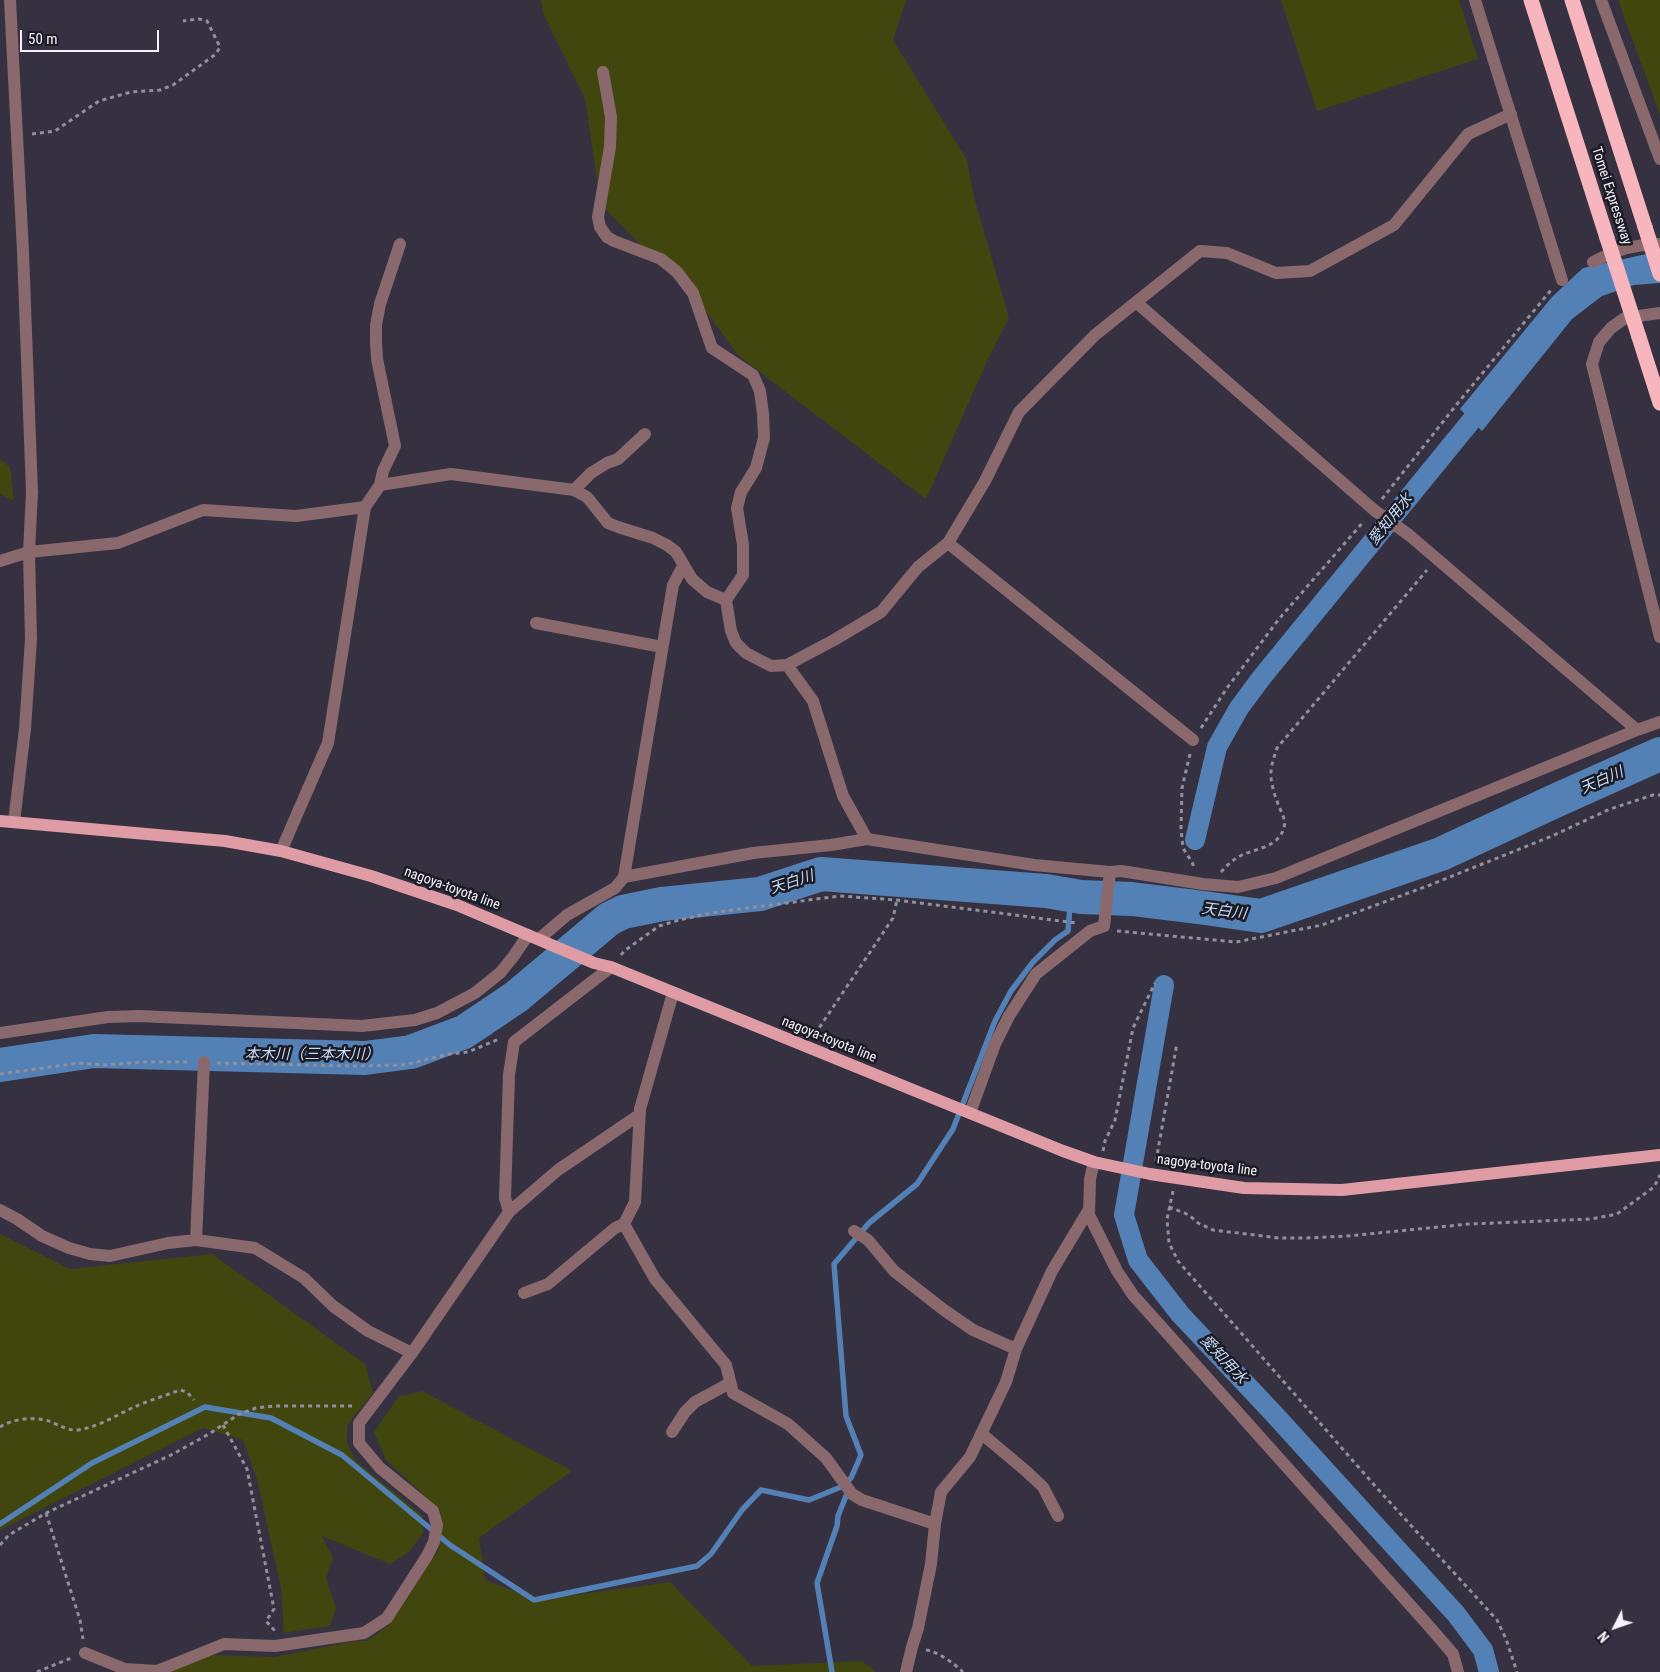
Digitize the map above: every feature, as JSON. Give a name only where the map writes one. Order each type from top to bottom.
[{"type":"highway","name":"Tomei Expressway","points":[[1531,0],[1660,402]]},
{"type":"highway","name":"Tomei Expressway","points":[[1572,0],[1660,274]]},
{"type":"main road","name":"nagoya-toyota line","points":[[0,822],[225,841],[281,850],[371,876],[440,899],[594,963],[611,967],[1062,1151],[1100,1163],[1152,1174],[1244,1188],[1342,1190],[1660,1156]]},
{"type":"street","points":[[10,0],[32,492],[29,552],[31,640],[14,822]]},
{"type":"street","points":[[1475,0],[1562,280]]},
{"type":"street","points":[[1601,0],[1660,159]]},
{"type":"street","points":[[603,72],[611,117],[610,147],[598,218],[600,227],[614,241],[661,260],[677,272],[693,292],[712,348],[753,375],[760,391],[764,414],[764,438],[756,468],[741,492],[737,508],[743,545],[743,575],[726,600],[731,632],[736,643],[746,653],[771,666],[786,665],[834,640],[881,612],[918,567],[948,543],[985,481],[1019,412],[1095,335],[1200,251],[1227,253],[1276,273],[1310,271],[1394,224],[1468,134],[1511,114]]},
{"type":"street","points":[[281,850],[328,743],[365,507],[380,485],[383,471],[395,446],[377,360],[376,325],[380,304],[400,244]]},
{"type":"street","points":[[1593,262],[1616,250],[1639,245],[1660,244]]},
{"type":"street","points":[[1137,303],[1374,510],[1409,535],[1637,730]]},
{"type":"street","points":[[1660,313],[1625,318],[1618,323],[1599,342],[1592,364],[1660,637]]},
{"type":"street","points":[[574,490],[591,473],[607,463],[618,459],[646,434]]},
{"type":"street","points":[[380,485],[452,474],[574,490],[587,498],[608,523],[618,528],[653,538],[667,545],[676,552],[692,579],[707,592],[726,600]]},
{"type":"street","points":[[0,561],[29,552],[118,543],[203,510],[296,516],[365,507]]},
{"type":"street","points":[[948,543],[1193,740]]},
{"type":"street","points":[[0,1033],[108,1017],[139,1016],[362,1026],[414,1020],[437,1013],[474,993],[500,973],[513,957],[539,939],[567,915],[615,888],[624,877],[673,585],[683,566]]},
{"type":"street","points":[[536,623],[662,648]]},
{"type":"street","points":[[786,665],[813,701],[843,796],[867,839]]},
{"type":"street","points":[[624,877],[753,853],[832,845],[867,839],[1034,865],[1110,872],[1121,871],[1216,886],[1238,887],[1276,878],[1660,722]]},
{"type":"street","points":[[970,1113],[995,1044],[1009,1016],[1036,974],[1090,931],[1104,926],[1110,872]]},
{"type":"street","points":[[509,1212],[505,1198],[509,1075],[514,1042],[611,967]]},
{"type":"street","points":[[524,1293],[548,1284],[615,1228],[624,1224],[635,1202],[640,1115],[673,993]]},
{"type":"street","points":[[196,1240],[204,1062]]},
{"type":"street","points":[[85,1653],[125,1669],[157,1671],[224,1644],[275,1646],[364,1633],[387,1618],[427,1556],[434,1542],[437,1525],[433,1511],[380,1468],[359,1443],[359,1423],[412,1353],[509,1212],[558,1170],[640,1115]]},
{"type":"street","points":[[1089,1215],[1090,1179],[1100,1163]]},
{"type":"street","points":[[0,1210],[42,1236],[69,1248],[90,1254],[110,1256],[196,1240],[255,1248],[304,1278],[333,1306],[368,1331],[412,1353]]},
{"type":"street","points":[[906,1672],[918,1628],[931,1564],[935,1524],[942,1492],[970,1457],[982,1434],[1006,1382],[1016,1349],[1052,1272],[1088,1211],[1118,1271],[1133,1295],[1453,1654],[1458,1672]]},
{"type":"street","points":[[624,1224],[656,1279],[726,1364],[733,1393],[788,1424],[826,1458],[852,1494],[862,1500],[935,1524]]},
{"type":"street","points":[[854,1231],[868,1240],[894,1271],[944,1310],[973,1330],[1016,1349]]},
{"type":"street","points":[[672,1432],[685,1412],[695,1402],[730,1383]]},
{"type":"street","points":[[982,1434],[1043,1487],[1058,1516]]},
{"type":"path","points":[[17,133],[38,134],[55,131],[99,101],[131,92],[160,90],[173,86],[216,54],[220,47],[207,21],[199,19],[183,21]]},
{"type":"path","points":[[1192,882],[1193,864],[1183,848],[1181,798],[1193,740],[1227,688],[1279,618],[1374,510],[1506,344],[1551,290],[1562,280]]},
{"type":"path","points":[[1216,886],[1219,874],[1229,862],[1243,854],[1270,845],[1279,837],[1285,826],[1285,817],[1277,802],[1271,777],[1271,766],[1277,748],[1437,559]]},
{"type":"path","points":[[1104,926],[1117,931],[1236,942],[1322,925],[1430,885],[1552,836],[1610,809],[1653,795],[1660,795]]},
{"type":"path","points":[[611,967],[624,951],[659,926],[679,920],[736,909],[840,896],[897,900],[1076,922],[1090,931]]},
{"type":"path","points":[[806,1047],[893,918],[897,900]]},
{"type":"path","points":[[1100,1163],[1105,1141],[1115,1120],[1133,1028],[1154,983]]},
{"type":"path","points":[[0,1074],[79,1063],[106,1065],[143,1062],[204,1062],[404,1066],[449,1054],[468,1052],[500,1038],[517,1038]]},
{"type":"path","points":[[1152,1174],[1177,1043]]},
{"type":"path","points":[[1169,1207],[1189,1215],[1198,1223],[1213,1230],[1279,1238],[1348,1236],[1469,1224],[1591,1219],[1617,1214],[1654,1187],[1660,1175]]},
{"type":"path","points":[[1175,1178],[1167,1219],[1169,1243],[1178,1261],[1376,1487],[1497,1620],[1518,1672]]},
{"type":"path","points":[[0,1427],[7,1422],[28,1419],[45,1420],[63,1428],[76,1430],[92,1427],[134,1406],[180,1390],[187,1392],[194,1400]]},
{"type":"path","points":[[0,1545],[9,1535],[46,1513],[171,1455],[239,1414],[256,1408],[274,1406],[371,1406]]},
{"type":"path","points":[[223,1425],[247,1469],[274,1609],[266,1620],[287,1644]]},
{"type":"path","points":[[37,1672],[85,1653],[80,1620],[46,1513]]},
{"type":"path","points":[[912,1647],[932,1651],[956,1665],[963,1672]]},
{"type":"green space","points":[[541,0],[906,0],[893,40],[967,160],[974,197],[1009,318],[988,359],[926,499],[739,356],[701,305],[601,205],[585,99],[543,13]]},
{"type":"green space","points":[[1281,0],[1459,0],[1478,59],[1317,111]]},
{"type":"green space","points":[[1618,0],[1660,0],[1660,115]]},
{"type":"green space","points":[[0,459],[10,467],[14,501],[0,494]]},
{"type":"green space","points":[[0,1234],[70,1269],[212,1254],[365,1364],[373,1393],[347,1425],[347,1444],[356,1461],[423,1516],[423,1533],[409,1552],[390,1564],[322,1536],[333,1558],[326,1578],[336,1608],[330,1626],[284,1633],[281,1588],[257,1479],[243,1440],[203,1428],[0,1530]]},
{"type":"green space","points":[[422,1391],[572,1471],[479,1538],[485,1580],[538,1600],[670,1582],[752,1666],[862,1661],[876,1672],[165,1672],[207,1655],[275,1657],[355,1641],[367,1641],[391,1623],[439,1549],[442,1527],[440,1510],[386,1460],[374,1432],[398,1397]]},
{"type":"water","points":[[1660,251],[1660,283],[1634,285],[1602,296],[1572,319],[1482,431],[1460,409],[1552,297],[1583,268]]},
{"type":"waterway","name":"愛知用水","points":[[1195,840],[1217,747],[1239,708],[1262,677],[1489,399]]},
{"type":"waterway","name":"天白川","points":[[0,1065],[94,1051],[365,1058],[411,1052],[464,1032],[516,997],[609,919],[623,912],[662,904],[760,894],[821,874],[1046,891],[1081,897],[1132,899],[1261,916],[1441,854],[1660,754]]},
{"type":"waterway","points":[[0,1524],[92,1463],[205,1407],[271,1418],[342,1455],[450,1545],[534,1600],[697,1566],[711,1554],[742,1510],[761,1490],[809,1500],[841,1487],[851,1478],[861,1455],[846,1416],[834,1264],[869,1223],[917,1184],[953,1129],[995,1021],[1011,991],[1033,962],[1055,940],[1068,931],[1070,906],[1074,896]]},
{"type":"waterway","name":"愛知用水","points":[[1164,985],[1124,1215],[1138,1260],[1180,1314],[1456,1614],[1483,1650],[1489,1672]]},
{"type":"waterway","points":[[832,1672],[817,1583],[848,1491]]},
{"type":"water label","name":"本木川（三本木川）","points":[[312,1055]]}]
